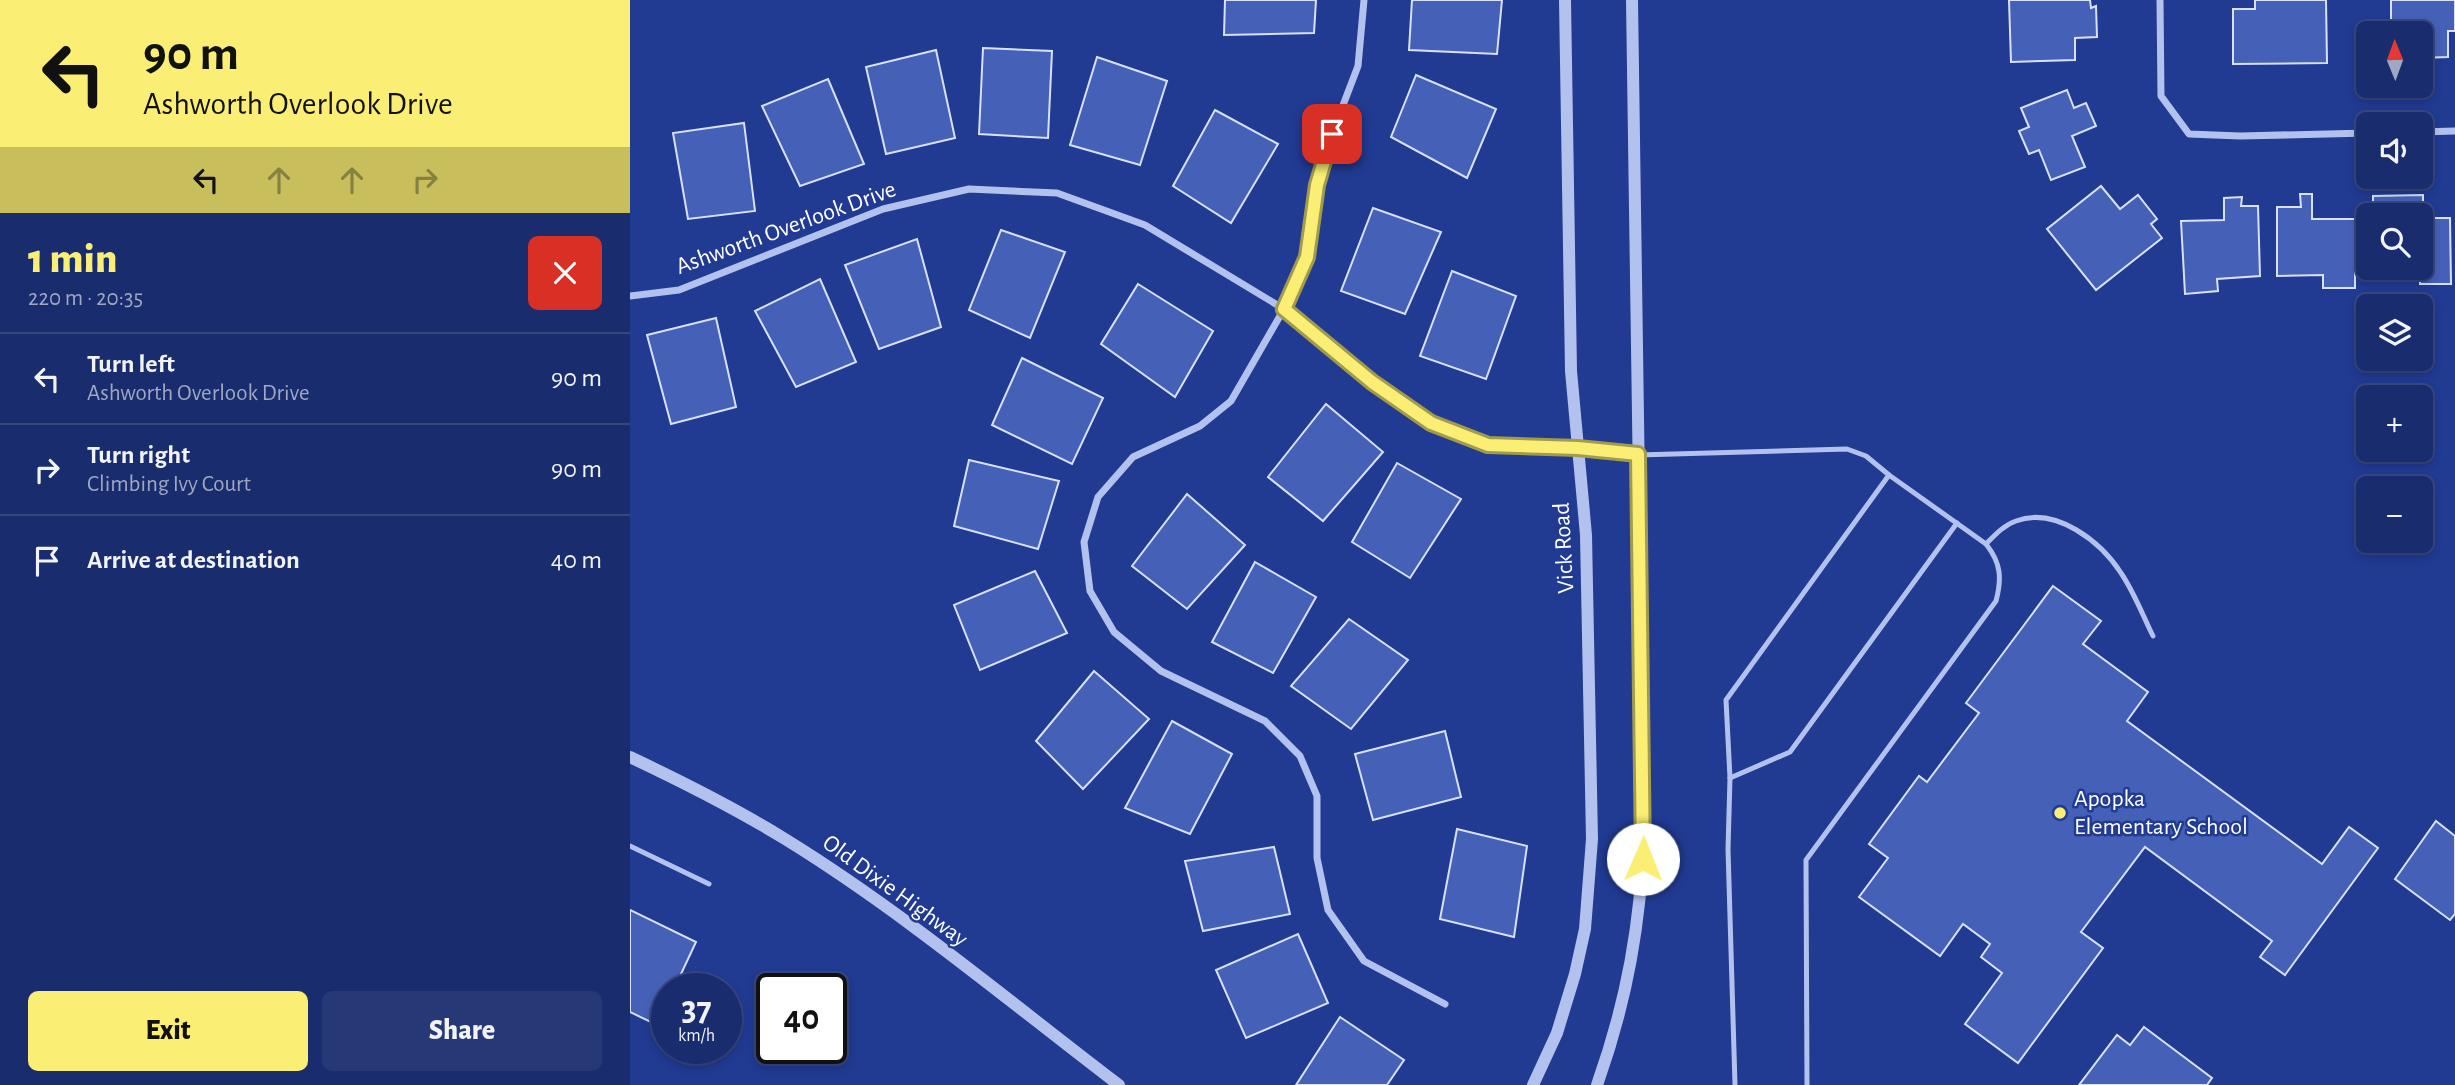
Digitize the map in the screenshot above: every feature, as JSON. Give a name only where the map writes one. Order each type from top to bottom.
[{"type":"street","points":[[1364,0],[1358,66],[1332,134],[1317,185],[1307,257],[1284,309],[1231,401],[1200,426],[1133,457],[1098,497],[1084,541],[1090,591],[1114,632],[1161,671],[1265,721],[1300,756],[1317,796],[1317,858],[1328,910],[1364,961],[1445,1004]]},
{"type":"street","name":"Vick Road","points":[[1533,1085],[1557,1033],[1575,974],[1585,929],[1592,839],[1586,535],[1571,371],[1565,0]]},
{"type":"street","points":[[1597,1085],[1625,997],[1636,940],[1644,833],[1632,0]]},
{"type":"street","points":[[2160,0],[2161,96],[2189,134],[2241,136],[2356,133]]},
{"type":"street","points":[[2433,132],[2455,131]]},
{"type":"street","name":"Ashworth Overlook Drive","points":[[630,296],[679,290],[883,209],[970,189],[1057,193],[1145,225],[1284,309],[1372,382],[1431,423],[1488,445],[1578,448],[1638,454]]},
{"type":"street","name":"Old Dixie Highway","points":[[630,757],[741,813],[834,870],[1119,1085]]},
{"type":"lane","points":[[1638,454],[1847,449],[1866,456],[1986,544],[1996,556],[2000,571],[1996,601],[1805,860],[1807,1085]]},
{"type":"lane","points":[[1735,1085],[1728,849],[1730,778],[1726,699],[1889,475]]},
{"type":"lane","points":[[1986,544],[2003,528],[2028,518],[2053,521],[2074,529],[2102,549],[2122,574],[2153,636]]},
{"type":"lane","points":[[1730,778],[1790,752],[1957,523]]},
{"type":"lane","points":[[630,846],[709,884]]},
{"type":"building","points":[[1225,0],[1316,0],[1314,33],[1224,35]]},
{"type":"building","points":[[1412,0],[1502,0],[1497,54],[1409,50]]},
{"type":"building","points":[[2009,0],[2090,0],[2091,8],[2096,6],[2097,37],[2075,38],[2075,60],[2011,62]]},
{"type":"building","points":[[2255,0],[2326,0],[2327,63],[2233,64],[2233,9],[2255,9]]},
{"type":"building","points":[[2391,0],[2455,0],[2455,31],[2448,31],[2448,57],[2433,58],[2433,21],[2391,21]]},
{"type":"building","points":[[983,48],[1052,51],[1048,138],[979,134]]},
{"type":"building","points":[[936,50],[955,138],[886,154],[866,67]]},
{"type":"building","points":[[1097,57],[1167,81],[1140,165],[1070,145]]},
{"type":"building","points":[[1416,75],[1496,109],[1467,178],[1391,137]]},
{"type":"building","points":[[828,79],[864,164],[800,186],[762,106]]},
{"type":"building","points":[[2067,90],[2074,108],[2086,103],[2096,126],[2072,136],[2085,167],[2051,180],[2039,150],[2029,154],[2019,131],[2029,127],[2021,108]]},
{"type":"building","points":[[1215,110],[1278,144],[1231,223],[1173,186]]},
{"type":"building","points":[[744,123],[755,211],[688,219],[673,133]]},
{"type":"building","points":[[2101,186],[2120,209],[2138,195],[2157,219],[2151,224],[2162,238],[2096,290],[2047,229]]},
{"type":"building","points":[[2300,194],[2312,194],[2312,219],[2355,219],[2355,288],[2323,288],[2323,275],[2277,276],[2277,207],[2301,207]]},
{"type":"building","points":[[2423,195],[2423,203],[2373,203],[2373,196]]},
{"type":"building","points":[[2242,197],[2241,206],[2258,206],[2260,276],[2217,279],[2218,291],[2185,294],[2181,221],[2224,220],[2224,198]]},
{"type":"building","points":[[1373,208],[1441,232],[1405,314],[1341,291]]},
{"type":"building","points":[[2433,218],[2450,218],[2451,284],[2420,284],[2420,280],[2433,280]]},
{"type":"building","points":[[1001,230],[1065,252],[1030,338],[969,310]]},
{"type":"building","points":[[917,239],[941,327],[879,349],[845,265]]},
{"type":"building","points":[[1452,271],[1516,296],[1486,379],[1420,356]]},
{"type":"building","points":[[820,279],[856,362],[796,387],[755,311]]},
{"type":"building","points":[[1138,284],[1213,331],[1175,397],[1101,344]]},
{"type":"building","points":[[716,318],[736,407],[671,424],[647,335]]},
{"type":"building","points":[[1022,358],[1103,398],[1072,464],[992,425]]},
{"type":"building","points":[[1326,404],[1383,452],[1323,521],[1268,477]]},
{"type":"building","points":[[969,460],[1059,481],[1038,549],[954,526]]},
{"type":"building","points":[[1397,463],[1461,499],[1410,578],[1352,542]]},
{"type":"building","points":[[1187,494],[1245,545],[1187,609],[1132,566]]},
{"type":"building","points":[[1255,562],[1316,597],[1273,673],[1212,642]]},
{"type":"building","points":[[1035,571],[1067,633],[980,670],[954,605]]},
{"type":"building","points":[[2053,586],[2101,621],[2083,644],[2148,692],[2127,721],[2322,864],[2349,827],[2378,848],[2285,975],[2260,957],[2272,941],[2145,847],[2081,932],[2103,948],[2018,1063],[1965,1024],[2002,973],[1981,957],[1990,944],[1963,924],[1940,956],[1859,897],[1888,858],[1869,844],[1919,776],[1927,782],[1979,713],[1966,703]]},
{"type":"building","points":[[1349,619],[1408,660],[1351,729],[1291,686]]},
{"type":"building","points":[[1094,671],[1149,719],[1083,789],[1036,741]]},
{"type":"building","points":[[1172,721],[1232,754],[1190,834],[1125,808]]},
{"type":"building","points":[[1445,731],[1461,797],[1373,820],[1355,754]]},
{"type":"building","points":[[2436,821],[2455,836],[2455,914],[2450,920],[2395,879]]},
{"type":"building","points":[[1457,829],[1527,846],[1514,937],[1440,919]]},
{"type":"building","points":[[1274,847],[1290,914],[1203,931],[1185,861]]},
{"type":"building","points":[[630,910],[696,942],[681,973],[651,973],[651,1022],[630,1012]]},
{"type":"building","points":[[1298,934],[1328,1003],[1246,1038],[1216,970]]},
{"type":"building","points":[[1340,1017],[1404,1060],[1387,1085],[1296,1085]]},
{"type":"building","points":[[2144,1027],[2212,1078],[2207,1085],[2079,1085],[2117,1035],[2130,1045]]},
{"type":"place","name":"Apopka Elementary School","points":[[2060,813]]},
{"type":"route","points":[[1332,134],[1317,185],[1307,257],[1284,309],[1372,382],[1431,423],[1488,445],[1578,448],[1638,454],[1643,859]]}]
